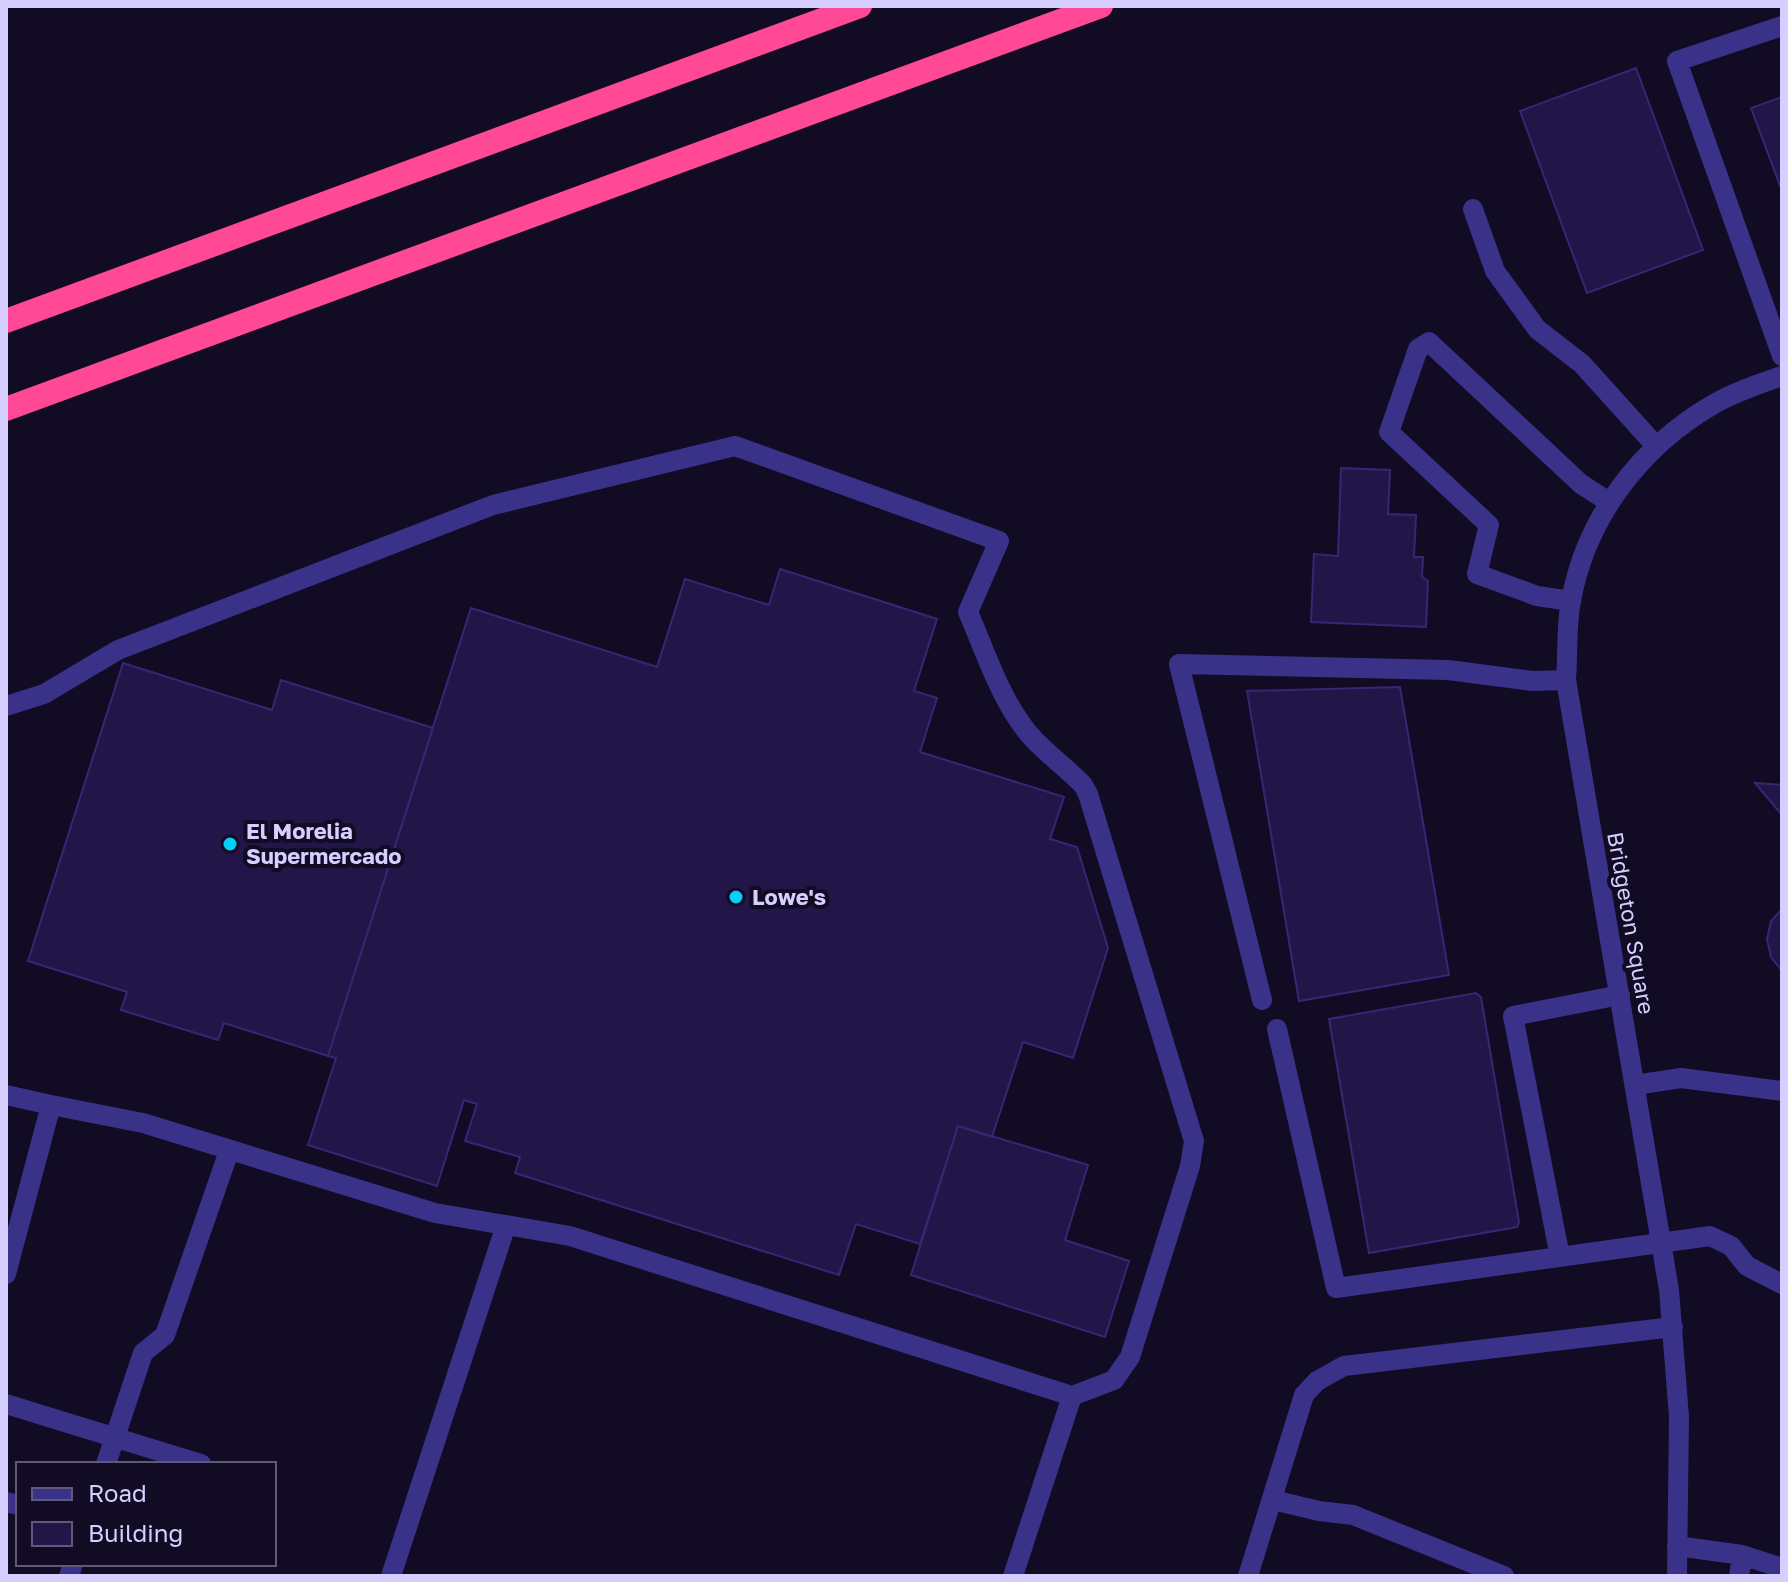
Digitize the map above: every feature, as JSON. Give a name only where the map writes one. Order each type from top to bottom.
[{"type":"highway","points":[[6,321],[860,6]]},
{"type":"highway","points":[[6,409],[1101,6]]},
{"type":"street","points":[[1782,26],[1677,61],[1782,356]]},
{"type":"street","points":[[1473,209],[1495,271],[1537,329],[1582,364],[1656,446]]},
{"type":"street","points":[[1571,601],[1537,596],[1477,574],[1489,525],[1389,432],[1418,349],[1429,342],[1581,484],[1609,502]]},
{"type":"street","name":"Bridgeton Square","points":[[1677,1576],[1680,1455],[1673,1327],[1662,1242],[1566,680],[1571,601],[1587,547],[1609,502],[1636,466],[1656,446],[1715,403],[1782,376]]},
{"type":"street","points":[[6,706],[44,694],[118,650],[493,505],[735,446],[999,541],[968,612],[1005,697],[1019,720],[1030,735],[1083,785],[1088,794],[1194,1141],[1190,1166],[1130,1357],[1114,1380],[1072,1396],[570,1236],[469,1221],[421,1210],[143,1123],[6,1095]]},
{"type":"street","points":[[1262,1000],[1179,664],[1448,670],[1533,681],[1566,680]]},
{"type":"street","points":[[1560,1257],[1513,1016],[1620,995]]},
{"type":"street","points":[[1277,1029],[1336,1288],[1710,1236],[1731,1246],[1747,1266],[1782,1284]]},
{"type":"street","points":[[1635,1085],[1681,1078],[1782,1091]]},
{"type":"street","points":[[6,1274],[51,1105]]},
{"type":"street","points":[[107,1462],[143,1353],[165,1335],[229,1151]]},
{"type":"street","points":[[391,1576],[506,1225]]},
{"type":"street","points":[[1248,1576],[1304,1395],[1317,1381],[1344,1366],[1673,1327]]},
{"type":"street","points":[[1013,1576],[1072,1396]]},
{"type":"street","points":[[6,1404],[195,1462]]},
{"type":"street","points":[[1273,1500],[1353,1515],[1504,1576]]},
{"type":"street","points":[[1677,1546],[1742,1555],[1782,1568]]},
{"type":"street","points":[[1739,1576],[1742,1555]]},
{"type":"building","points":[[1636,68],[1703,250],[1587,293],[1520,111]]},
{"type":"building","points":[[1782,97],[1782,191],[1751,108]]},
{"type":"building","points":[[1341,468],[1390,470],[1388,514],[1416,515],[1414,557],[1423,557],[1422,577],[1428,581],[1426,627],[1311,622],[1314,554],[1338,556]]},
{"type":"building","name":"Lowe's","points":[[780,569],[937,619],[914,691],[937,698],[920,752],[1064,797],[1050,839],[1077,847],[1108,948],[1073,1058],[1023,1042],[992,1137],[958,1126],[920,1244],[856,1224],[839,1275],[515,1173],[520,1157],[465,1141],[477,1104],[464,1100],[437,1186],[308,1145],[336,1058],[328,1056],[471,608],[657,667],[685,579],[769,605]]},
{"type":"building","name":"El Morelia Supermercado","points":[[123,663],[272,710],[281,680],[433,728],[328,1056],[224,1023],[218,1040],[121,1010],[127,992],[28,961]]},
{"type":"building","points":[[1400,687],[1449,975],[1299,1001],[1247,691]]},
{"type":"building","points":[[1755,783],[1782,785],[1782,815]]},
{"type":"building","points":[[1782,909],[1782,971],[1771,957],[1767,939],[1771,921]]},
{"type":"building","points":[[1476,993],[1481,997],[1519,1222],[1517,1227],[1369,1253],[1329,1019]]},
{"type":"building","points":[[958,1126],[1088,1165],[1065,1240],[1129,1261],[1105,1337],[911,1275]]},
{"type":"place","name":"El Morelia Supermercado","points":[[230,844]]},
{"type":"place","name":"Lowe's","points":[[736,897]]}]
